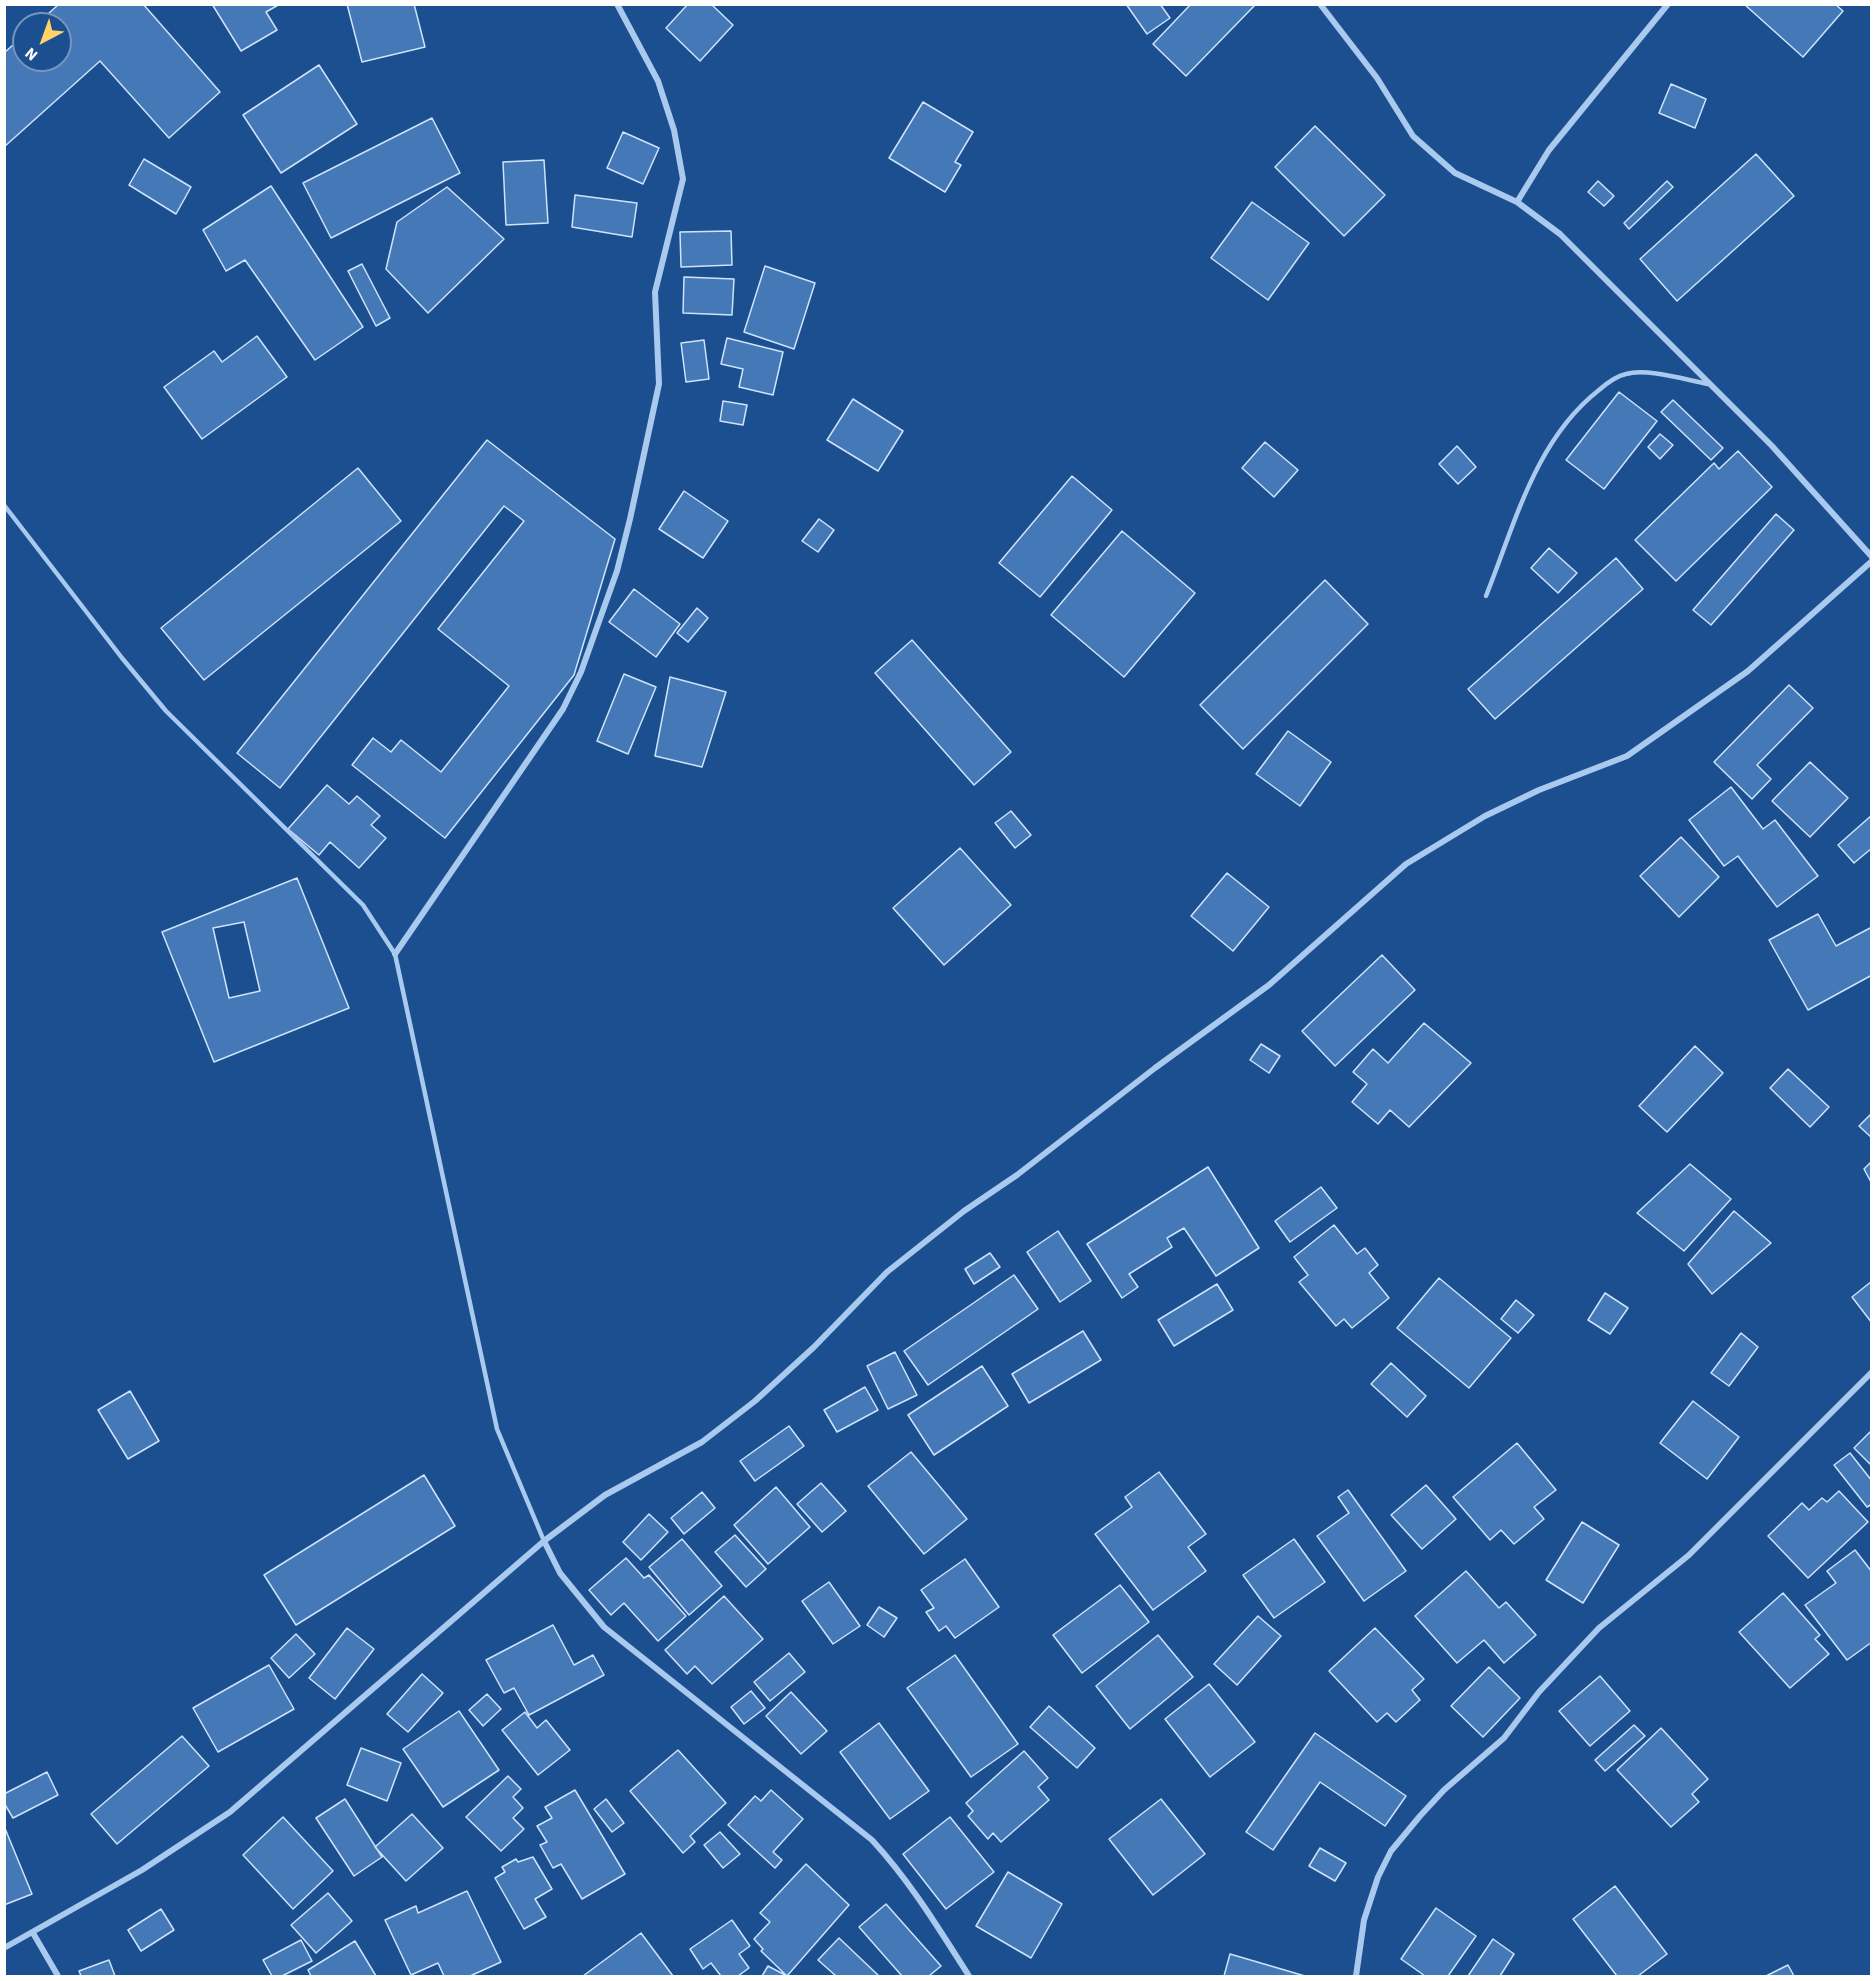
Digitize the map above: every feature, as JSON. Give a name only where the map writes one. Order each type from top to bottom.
[{"type":"street","points":[[395,954],[563,709],[580,672],[617,571],[630,519],[659,384],[655,292],[683,179],[674,130],[658,81],[617,4]]},
{"type":"street","points":[[4,1948],[162,1858],[230,1812],[544,1541],[605,1495],[702,1442],[755,1401],[814,1347],[887,1272],[964,1210],[1017,1175],[1155,1068],[1269,985],[1406,864],[1485,816],[1539,790],[1627,756],[1748,671],[1872,559],[1772,446],[1560,234],[1517,202],[1455,173],[1413,136],[1377,78],[1320,4]]},
{"type":"street","points":[[1517,202],[1549,150],[1668,4]]},
{"type":"street","points":[[1356,1977],[1364,1920],[1378,1877],[1390,1851],[1412,1825],[1444,1790],[1504,1738],[1539,1692],[1599,1628],[1689,1555],[1872,1372]]},
{"type":"street","points":[[544,1541],[560,1573],[604,1627],[872,1840],[903,1875],[969,1977]]},
{"type":"street","points":[[33,1933],[58,1977]]},
{"type":"lane","points":[[1486,596],[1530,484],[1546,450],[1582,403],[1611,380],[1626,374],[1660,375],[1708,384]]},
{"type":"lane","points":[[4,505],[122,658],[166,711],[363,905],[395,954],[497,1429],[544,1541]]},
{"type":"building","points":[[59,4],[143,4],[220,92],[169,138],[100,61],[4,147],[4,53],[12,46],[12,72],[72,72],[72,12],[50,12]]},
{"type":"building","points":[[212,4],[280,4],[266,12],[277,30],[241,51]]},
{"type":"building","points":[[347,4],[414,4],[425,47],[362,62]]},
{"type":"building","points":[[688,4],[711,4],[733,25],[700,61],[666,28]]},
{"type":"building","points":[[1126,4],[1160,4],[1170,18],[1147,34]]},
{"type":"building","points":[[1191,4],[1256,4],[1186,76],[1153,44]]},
{"type":"building","points":[[1744,4],[1835,4],[1843,11],[1803,57]]},
{"type":"building","points":[[319,65],[357,124],[281,173],[243,115]]},
{"type":"building","points":[[1671,84],[1706,99],[1695,128],[1659,113]]},
{"type":"building","points":[[923,102],[973,132],[955,162],[961,165],[945,192],[889,158]]},
{"type":"building","points":[[432,118],[460,173],[331,238],[303,183]]},
{"type":"building","points":[[1315,126],[1385,195],[1344,236],[1275,167]]},
{"type":"building","points":[[623,132],[659,148],[643,184],[607,168]]},
{"type":"building","points":[[1756,154],[1794,196],[1677,301],[1640,259]]},
{"type":"building","points":[[144,159],[191,187],[176,214],[129,185]]},
{"type":"building","points":[[544,160],[548,223],[506,225],[503,162]]},
{"type":"building","points":[[1598,181],[1614,196],[1604,206],[1588,192]]},
{"type":"building","points":[[1667,181],[1673,187],[1629,229],[1624,223]]},
{"type":"building","points":[[271,186],[363,327],[315,360],[245,260],[226,271],[203,230]]},
{"type":"building","points":[[447,187],[504,239],[428,313],[386,269],[397,222]]},
{"type":"building","points":[[575,195],[637,203],[632,237],[572,227]]},
{"type":"building","points":[[1252,202],[1309,243],[1268,300],[1211,258]]},
{"type":"building","points":[[731,231],[732,265],[681,267],[680,232]]},
{"type":"building","points":[[362,264],[390,318],[376,326],[348,271]]},
{"type":"building","points":[[765,266],[815,283],[794,349],[744,332]]},
{"type":"building","points":[[684,277],[734,279],[732,315],[683,313]]},
{"type":"building","points":[[257,336],[287,377],[202,439],[164,387],[214,351],[222,362]]},
{"type":"building","points":[[727,338],[783,352],[773,395],[739,387],[743,369],[721,364]]},
{"type":"building","points":[[704,340],[709,379],[686,382],[681,343]]},
{"type":"building","points":[[1619,392],[1657,421],[1604,489],[1566,460]]},
{"type":"building","points":[[853,399],[903,431],[878,471],[827,440]]},
{"type":"building","points":[[1673,400],[1723,448],[1711,460],[1661,412]]},
{"type":"building","points":[[723,401],[747,405],[743,425],[720,421]]},
{"type":"building","points":[[1660,434],[1673,445],[1660,459],[1648,447]]},
{"type":"building","points":[[487,440],[615,539],[574,675],[445,838],[352,765],[373,738],[391,752],[401,740],[441,772],[509,686],[438,629],[524,521],[504,506],[280,788],[237,753]]},
{"type":"building","points":[[1265,442],[1298,470],[1274,497],[1242,468]]},
{"type":"building","points":[[1457,446],[1476,467],[1458,484],[1439,464]]},
{"type":"building","points":[[1738,451],[1772,487],[1676,581],[1635,540],[1714,463],[1719,469]]},
{"type":"building","points":[[358,468],[401,521],[204,680],[161,628]]},
{"type":"building","points":[[1072,476],[1112,510],[1040,597],[999,563]]},
{"type":"building","points":[[684,491],[728,521],[703,558],[659,529]]},
{"type":"building","points":[[1776,514],[1794,530],[1711,625],[1693,610]]},
{"type":"building","points":[[819,519],[834,530],[818,552],[802,541]]},
{"type":"building","points":[[1122,531],[1195,593],[1124,677],[1051,615]]},
{"type":"building","points":[[1549,548],[1577,573],[1558,593],[1531,568]]},
{"type":"building","points":[[1616,558],[1643,589],[1495,719],[1468,689]]},
{"type":"building","points":[[1325,580],[1368,624],[1243,749],[1200,705]]},
{"type":"building","points":[[634,589],[680,624],[656,657],[609,622]]},
{"type":"building","points":[[697,608],[708,618],[688,642],[677,633]]},
{"type":"building","points":[[912,640],[1011,752],[974,785],[875,673]]},
{"type":"building","points":[[624,674],[656,687],[628,754],[597,741]]},
{"type":"building","points":[[670,677],[726,692],[702,767],[655,756]]},
{"type":"building","points":[[1789,685],[1813,708],[1757,765],[1771,779],[1752,799],[1714,762]]},
{"type":"building","points":[[1288,731],[1331,762],[1300,806],[1256,774]]},
{"type":"building","points":[[1810,762],[1848,798],[1810,837],[1772,801]]},
{"type":"building","points":[[327,785],[349,804],[357,796],[380,816],[371,825],[386,838],[359,868],[330,842],[319,855],[288,829]]},
{"type":"building","points":[[1731,787],[1763,829],[1775,820],[1818,876],[1777,907],[1738,856],[1724,866],[1689,820]]},
{"type":"building","points":[[1011,811],[1031,835],[1015,848],[995,823]]},
{"type":"building","points":[[1872,815],[1872,848],[1854,863],[1838,845]]},
{"type":"building","points":[[1681,837],[1719,877],[1679,917],[1640,876]]},
{"type":"building","points":[[960,848],[1011,905],[944,965],[893,908]]},
{"type":"building","points":[[1227,873],[1269,907],[1233,951],[1191,916]]},
{"type":"building","points":[[297,878],[349,1008],[214,1062],[162,932]],"holes":[[[244,922],[260,991],[229,998],[213,928]]]},
{"type":"building","points":[[1818,914],[1836,946],[1872,927],[1872,975],[1808,1010],[1769,940]]},
{"type":"building","points":[[1382,955],[1415,990],[1335,1066],[1302,1031]]},
{"type":"building","points":[[1424,1023],[1471,1063],[1409,1127],[1390,1110],[1378,1124],[1352,1102],[1367,1084],[1353,1072],[1373,1049],[1388,1063]]},
{"type":"building","points":[[1261,1044],[1280,1056],[1269,1073],[1250,1060]]},
{"type":"building","points":[[1695,1046],[1723,1073],[1667,1132],[1639,1106]]},
{"type":"building","points":[[1788,1069],[1829,1107],[1810,1127],[1770,1088]]},
{"type":"building","points":[[1872,1113],[1872,1138],[1859,1126]]},
{"type":"building","points":[[1872,1161],[1872,1184],[1864,1169]]},
{"type":"building","points":[[1690,1164],[1731,1199],[1684,1251],[1637,1213]]},
{"type":"building","points":[[1208,1167],[1259,1248],[1216,1276],[1184,1228],[1167,1238],[1172,1247],[1129,1274],[1138,1287],[1122,1298],[1087,1244]]},
{"type":"building","points":[[1321,1187],[1337,1208],[1290,1242],[1275,1221]]},
{"type":"building","points":[[1734,1211],[1771,1243],[1712,1294],[1688,1264]]},
{"type":"building","points":[[1334,1225],[1357,1254],[1365,1248],[1378,1265],[1369,1273],[1389,1298],[1352,1328],[1344,1319],[1336,1326],[1299,1282],[1308,1275],[1294,1257]]},
{"type":"building","points":[[1058,1231],[1091,1281],[1060,1302],[1027,1252]]},
{"type":"building","points":[[990,1253],[1000,1267],[974,1284],[965,1269]]},
{"type":"building","points":[[1014,1275],[1038,1309],[928,1385],[904,1351]]},
{"type":"building","points":[[1439,1278],[1511,1338],[1469,1388],[1397,1328]]},
{"type":"building","points":[[1872,1281],[1872,1323],[1852,1297]]},
{"type":"building","points":[[1217,1284],[1233,1310],[1174,1346],[1158,1320]]},
{"type":"building","points":[[1605,1293],[1628,1308],[1610,1334],[1588,1320]]},
{"type":"building","points":[[1516,1300],[1534,1315],[1518,1333],[1501,1319]]},
{"type":"building","points":[[1083,1331],[1101,1360],[1029,1403],[1012,1374]]},
{"type":"building","points":[[1741,1333],[1758,1347],[1729,1386],[1711,1373]]},
{"type":"building","points":[[895,1352],[917,1395],[888,1409],[867,1366]]},
{"type":"building","points":[[1391,1363],[1426,1396],[1407,1417],[1371,1384]]},
{"type":"building","points":[[982,1366],[1008,1406],[934,1455],[908,1415]]},
{"type":"building","points":[[865,1387],[878,1410],[837,1432],[824,1410]]},
{"type":"building","points":[[130,1391],[159,1441],[128,1459],[98,1410]]},
{"type":"building","points":[[1693,1401],[1739,1437],[1707,1479],[1660,1443]]},
{"type":"building","points":[[789,1426],[804,1446],[755,1481],[740,1461]]},
{"type":"building","points":[[1872,1430],[1872,1466],[1854,1448]]},
{"type":"building","points":[[1517,1443],[1556,1490],[1534,1507],[1544,1519],[1514,1544],[1501,1530],[1490,1540],[1453,1497]]},
{"type":"building","points":[[911,1452],[967,1519],[924,1554],[868,1486]]},
{"type":"building","points":[[1850,1453],[1872,1481],[1872,1504],[1867,1507],[1834,1465]]},
{"type":"building","points":[[1159,1472],[1206,1534],[1188,1547],[1206,1571],[1153,1610],[1095,1534],[1132,1507],[1125,1497]]},
{"type":"building","points":[[424,1475],[455,1526],[296,1625],[264,1575]]},
{"type":"building","points":[[821,1483],[846,1511],[822,1532],[797,1504]]},
{"type":"building","points":[[1426,1485],[1456,1519],[1422,1549],[1391,1515]]},
{"type":"building","points":[[776,1487],[810,1527],[768,1564],[734,1525]]},
{"type":"building","points":[[1348,1490],[1406,1571],[1364,1601],[1317,1536],[1349,1513],[1338,1497]]},
{"type":"building","points":[[1839,1491],[1868,1522],[1808,1578],[1768,1536],[1802,1503],[1809,1510],[1822,1498],[1827,1502]]},
{"type":"building","points":[[702,1492],[715,1508],[684,1534],[671,1518]]},
{"type":"building","points":[[649,1514],[668,1532],[641,1560],[623,1542]]},
{"type":"building","points":[[1582,1522],[1619,1545],[1583,1603],[1546,1580]]},
{"type":"building","points":[[735,1535],[766,1569],[746,1587],[715,1552]]},
{"type":"building","points":[[682,1539],[722,1586],[689,1615],[649,1567]]},
{"type":"building","points":[[1294,1539],[1325,1582],[1274,1618],[1243,1575]]},
{"type":"building","points":[[1855,1550],[1872,1572],[1872,1642],[1847,1660],[1805,1605],[1836,1583],[1827,1571]]},
{"type":"building","points":[[626,1558],[644,1578],[649,1575],[686,1616],[658,1641],[624,1603],[611,1615],[589,1590]]},
{"type":"building","points":[[965,1559],[999,1607],[955,1638],[946,1626],[939,1631],[926,1612],[934,1608],[921,1590]]},
{"type":"building","points":[[1466,1571],[1499,1608],[1506,1602],[1536,1635],[1504,1663],[1484,1640],[1457,1663],[1415,1616]]},
{"type":"building","points":[[829,1582],[860,1626],[833,1644],[802,1601]]},
{"type":"building","points":[[1120,1585],[1149,1622],[1082,1673],[1053,1635]]},
{"type":"building","points":[[1783,1593],[1820,1635],[1815,1639],[1829,1654],[1790,1688],[1739,1632]]},
{"type":"building","points":[[724,1596],[763,1639],[712,1684],[695,1666],[687,1674],[665,1650]]},
{"type":"building","points":[[879,1607],[897,1618],[884,1637],[867,1625]]},
{"type":"building","points":[[1258,1616],[1281,1636],[1237,1685],[1214,1664]]},
{"type":"building","points":[[553,1625],[574,1665],[593,1655],[604,1675],[529,1715],[514,1688],[504,1693],[486,1660]]},
{"type":"building","points":[[347,1628],[374,1649],[335,1699],[309,1678]]},
{"type":"building","points":[[1375,1628],[1424,1679],[1412,1690],[1420,1700],[1396,1722],[1387,1713],[1377,1722],[1329,1671]]},
{"type":"building","points":[[296,1634],[315,1654],[289,1678],[271,1658]]},
{"type":"building","points":[[1158,1635],[1193,1677],[1130,1729],[1096,1686]]},
{"type":"building","points":[[789,1653],[805,1672],[770,1701],[754,1682]]},
{"type":"building","points":[[955,1655],[1018,1744],[971,1777],[907,1688]]},
{"type":"building","points":[[269,1665],[294,1709],[218,1752],[193,1708]]},
{"type":"building","points":[[1489,1667],[1520,1698],[1483,1737],[1451,1706]]},
{"type":"building","points":[[422,1674],[443,1693],[408,1732],[387,1714]]},
{"type":"building","points":[[1600,1676],[1630,1711],[1590,1746],[1559,1711]]},
{"type":"building","points":[[1209,1684],[1255,1742],[1210,1777],[1165,1719]]},
{"type":"building","points":[[751,1691],[765,1708],[744,1724],[731,1707]]},
{"type":"building","points":[[791,1692],[827,1731],[801,1754],[766,1716]]},
{"type":"building","points":[[487,1694],[501,1709],[483,1726],[469,1710]]},
{"type":"building","points":[[1049,1706],[1095,1748],[1077,1768],[1030,1727]]},
{"type":"building","points":[[459,1711],[499,1770],[443,1807],[403,1749]]},
{"type":"building","points":[[525,1712],[537,1728],[546,1720],[570,1750],[538,1775],[502,1730]]},
{"type":"building","points":[[879,1723],[929,1791],[890,1819],[840,1752]]},
{"type":"building","points":[[1634,1725],[1645,1736],[1605,1771],[1595,1760]]},
{"type":"building","points":[[1661,1728],[1708,1779],[1692,1794],[1699,1802],[1671,1827],[1617,1770]]},
{"type":"building","points":[[1315,1733],[1406,1796],[1385,1826],[1320,1782],[1273,1850],[1246,1832]]},
{"type":"building","points":[[182,1736],[209,1766],[117,1844],[91,1814]]},
{"type":"building","points":[[361,1748],[401,1763],[387,1801],[347,1785]]},
{"type":"building","points":[[678,1750],[726,1803],[690,1836],[695,1842],[683,1853],[630,1791]]},
{"type":"building","points":[[1024,1751],[1048,1778],[1038,1787],[1049,1800],[1001,1842],[993,1833],[988,1839],[968,1816],[973,1811],[966,1803]]},
{"type":"building","points":[[47,1772],[58,1795],[13,1818],[4,1803],[4,1794]]},
{"type":"building","points":[[508,1776],[521,1789],[513,1797],[523,1808],[513,1818],[524,1829],[501,1851],[466,1817]]},
{"type":"building","points":[[575,1790],[625,1874],[582,1899],[561,1864],[553,1868],[540,1845],[547,1842],[537,1826],[552,1818],[545,1807]]},
{"type":"building","points":[[771,1790],[803,1819],[773,1852],[782,1860],[775,1868],[728,1825],[755,1796],[761,1801]]},
{"type":"building","points":[[345,1799],[382,1857],[354,1876],[316,1818]]},
{"type":"building","points":[[606,1799],[624,1823],[612,1832],[594,1809]]},
{"type":"building","points":[[1161,1799],[1205,1854],[1153,1895],[1109,1839]]},
{"type":"building","points":[[412,1814],[443,1848],[406,1881],[375,1847]]},
{"type":"building","points":[[283,1817],[333,1871],[293,1909],[243,1855]]},
{"type":"building","points":[[950,1817],[994,1872],[946,1909],[903,1854]]},
{"type":"building","points":[[4,1826],[32,1894],[4,1905]]},
{"type":"building","points":[[720,1832],[740,1854],[723,1868],[704,1845]]},
{"type":"building","points":[[1320,1848],[1346,1863],[1335,1881],[1309,1866]]},
{"type":"building","points":[[533,1857],[552,1889],[535,1899],[546,1917],[524,1929],[495,1878],[505,1872],[502,1867],[516,1859],[518,1862]]},
{"type":"building","points":[[806,1864],[849,1905],[787,1976],[761,1951],[763,1949],[754,1939],[770,1922],[760,1913]]},
{"type":"building","points":[[1008,1872],[1062,1904],[1031,1958],[976,1926]]},
{"type":"building","points":[[1615,1886],[1667,1954],[1638,1976],[1617,1976],[1573,1919]]},
{"type":"building","points":[[467,1891],[501,1962],[470,1976],[444,1976],[438,1963],[411,1975],[385,1920],[416,1906],[418,1913]]},
{"type":"building","points":[[328,1893],[352,1921],[316,1953],[291,1925]]},
{"type":"building","points":[[886,1904],[941,1966],[929,1976],[902,1976],[859,1927]]},
{"type":"building","points":[[1436,1908],[1476,1936],[1448,1976],[1425,1976],[1401,1959]]},
{"type":"building","points":[[161,1909],[174,1930],[141,1951],[128,1930]]},
{"type":"building","points":[[732,1920],[750,1946],[739,1954],[749,1968],[738,1976],[721,1976],[711,1963],[703,1969],[690,1949]]},
{"type":"building","points":[[641,1933],[673,1976],[583,1976]]},
{"type":"building","points":[[839,1938],[879,1976],[836,1976],[818,1960]]},
{"type":"building","points":[[1493,1939],[1514,1954],[1500,1976],[1468,1976]]},
{"type":"building","points":[[301,1940],[312,1961],[282,1976],[272,1976],[263,1960]]},
{"type":"building","points":[[355,1941],[376,1976],[311,1976],[308,1970]]},
{"type":"building","points":[[1230,1954],[1305,1976],[1224,1976]]},
{"type":"building","points":[[109,1960],[115,1976],[81,1976],[79,1971]]},
{"type":"building","points":[[1788,1965],[1794,1976],[1766,1976]]},
{"type":"building","points":[[768,1966],[787,1976],[762,1976]]}]
